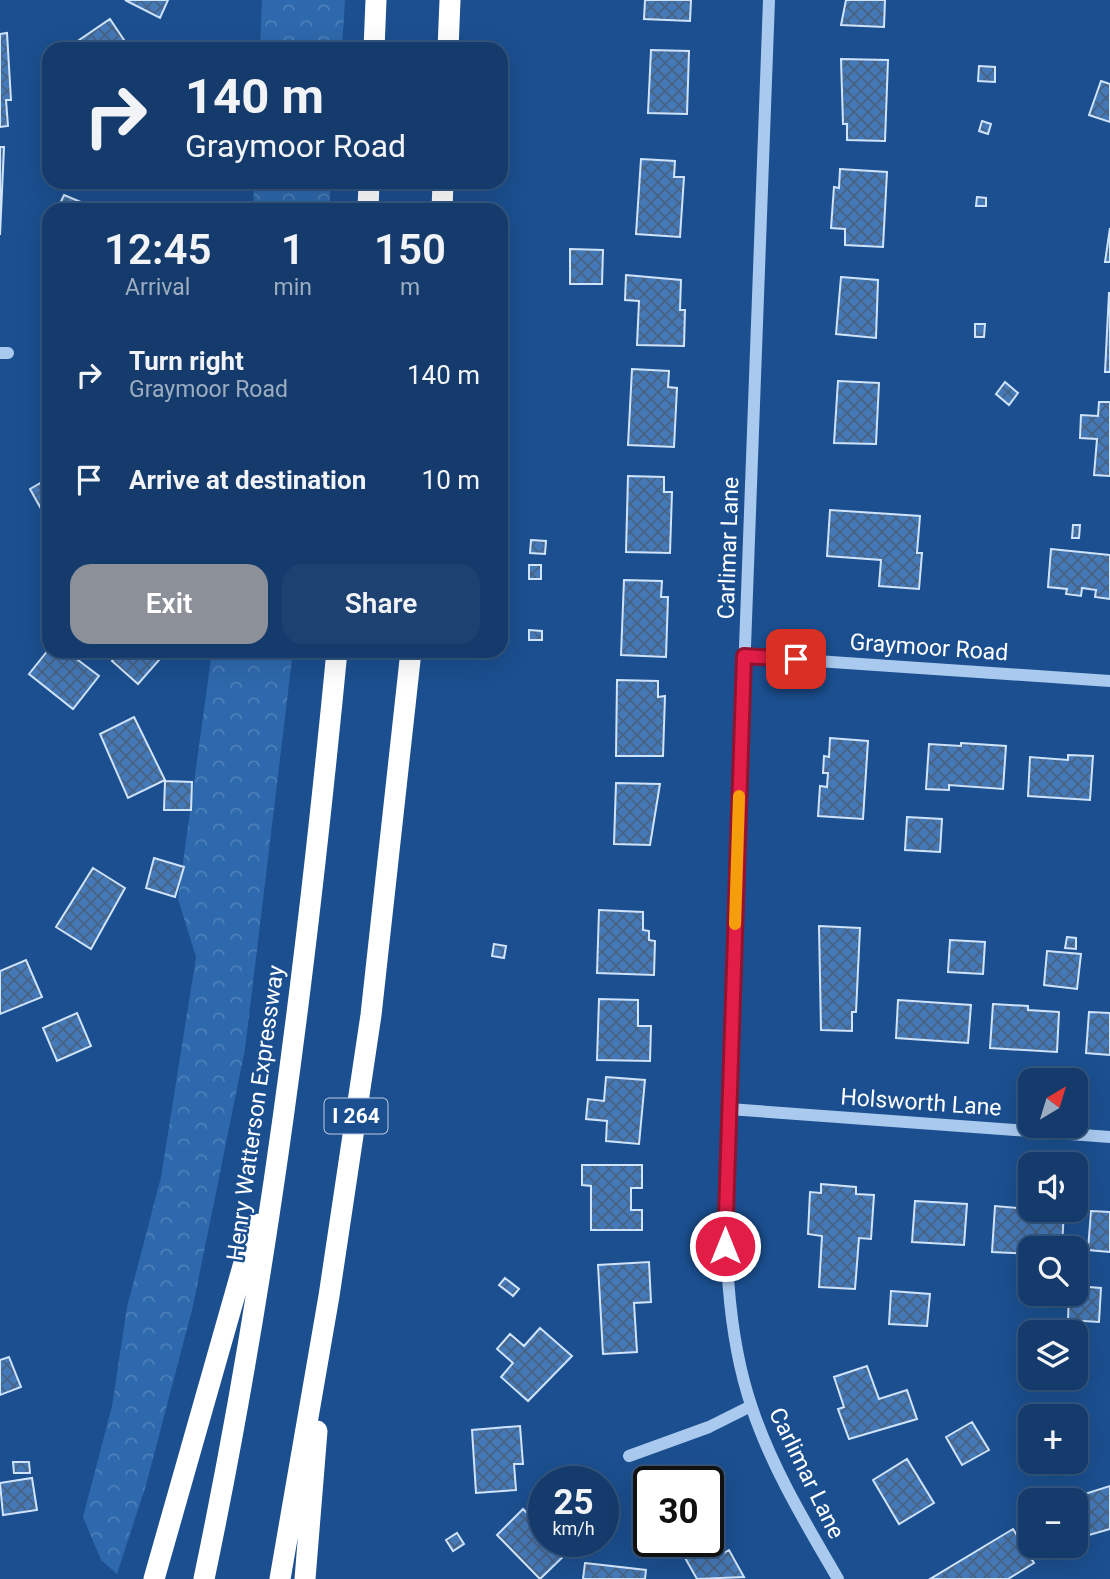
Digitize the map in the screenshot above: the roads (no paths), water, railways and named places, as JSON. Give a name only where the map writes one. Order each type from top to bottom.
[{"type":"highway","points":[[374,42],[376,0]]},
{"type":"highway","points":[[448,42],[450,0]]},
{"type":"highway","name":"Henry Watterson Expressway","points":[[204,1579],[255,1298],[278,1141],[314,880],[336,658]]},
{"type":"highway","name":"I 264","points":[[280,1579],[329,1296],[371,1015],[410,658]]},
{"type":"highway","points":[[154,1579],[278,1141]]},
{"type":"highway","points":[[305,1579],[329,1296]]},
{"type":"street","name":"Carlimar Lane","points":[[769,0],[725,1246],[735,1326],[751,1406],[793,1500],[838,1579]]},
{"type":"street","name":"Graymoor Road","points":[[744,656],[1110,681]]},
{"type":"street","name":"Holsworth Lane","points":[[729,1109],[1110,1137]]},
{"type":"street","points":[[629,1456],[709,1427],[751,1406]]}]
